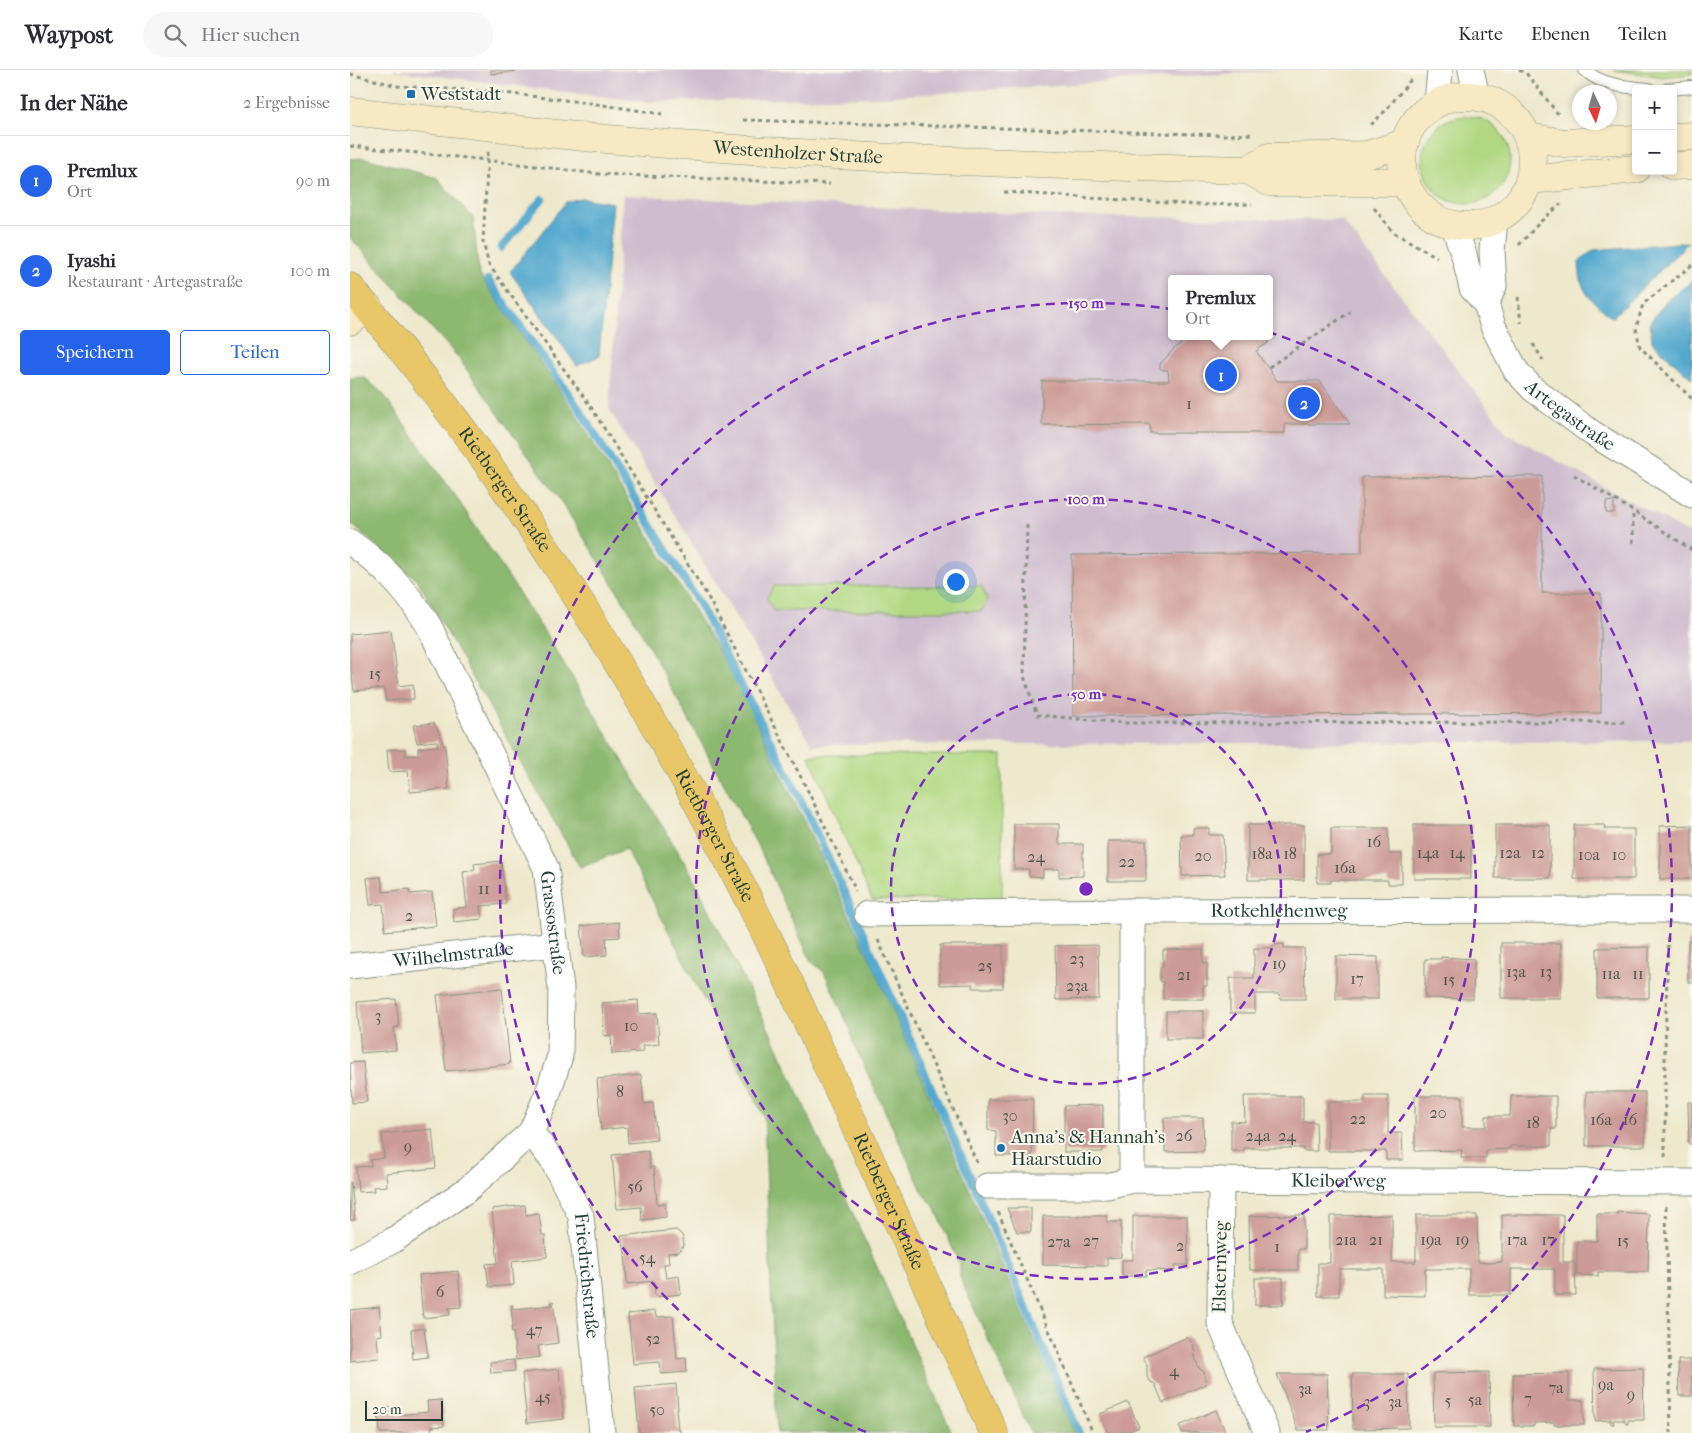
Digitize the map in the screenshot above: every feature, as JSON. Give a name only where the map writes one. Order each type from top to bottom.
[{"type":"main road","points":[[1456,97],[1477,97],[1493,101],[1508,110],[1519,122],[1528,137],[1532,158],[1530,180],[1522,196],[1510,210],[1495,220],[1474,226],[1453,224],[1433,216],[1416,201],[1406,182],[1402,163],[1404,143],[1412,127],[1422,114],[1437,104],[1456,97]]},
{"type":"main road","name":"Westenholzer Straße","points":[[350,111],[585,137],[755,150],[1047,165],[1248,170],[1269,182],[1406,182]]},
{"type":"main road","points":[[1677,137],[1692,136]]},
{"type":"main road","points":[[1528,137],[1564,143],[1632,139]]},
{"type":"main road","points":[[1248,170],[1269,157],[1367,155],[1404,143]]},
{"type":"main road","points":[[1677,166],[1692,164]]},
{"type":"main road","points":[[1530,180],[1632,169]]},
{"type":"main road","name":"Rietberger Straße","points":[[350,286],[359,315],[414,364],[458,421],[515,502],[585,611],[685,779],[772,947],[994,1433]]},
{"type":"street","points":[[1437,104],[1440,70]]},
{"type":"street","points":[[1471,70],[1477,97]]},
{"type":"street","points":[[1486,304],[1494,286],[1492,251],[1495,220]]},
{"type":"street","name":"Artegastraße","points":[[1453,224],[1464,255],[1472,288],[1486,304],[1493,326],[1516,371],[1533,390],[1592,433],[1692,495]]},
{"type":"street","name":"Grassostraße","points":[[350,542],[370,556],[393,577],[413,601],[429,626],[546,868],[560,988],[560,1056],[548,1093],[531,1132],[468,1189],[392,1241],[350,1262]]},
{"type":"street","name":"Rotkehlchenweg","points":[[867,914],[1132,911],[1692,910]]},
{"type":"street","points":[[1132,911],[1132,1180]]},
{"type":"street","name":"Wilhelmstraße","points":[[350,966],[556,944]]},
{"type":"street","name":"Friedrichstraße","points":[[531,1132],[554,1160],[581,1216],[602,1433]]},
{"type":"street","name":"Kleiberweg","points":[[987,1186],[1107,1186],[1132,1180],[1692,1182]]},
{"type":"street","name":"Elsternweg","points":[[1221,1180],[1220,1323],[1268,1433]]},
{"type":"lane","points":[[1585,70],[1589,74],[1612,85],[1632,87]]},
{"type":"lane","points":[[1677,88],[1692,87]]},
{"type":"path","points":[[1365,130],[1386,110],[1418,70]]},
{"type":"path","points":[[1519,70],[1526,73],[1562,119]]},
{"type":"path","points":[[350,74],[398,86],[495,92],[590,103],[671,116]]},
{"type":"path","points":[[738,120],[1224,135],[1261,134]]},
{"type":"path","points":[[350,146],[486,160],[483,242],[489,265],[591,407],[708,597],[807,789],[867,914]]},
{"type":"path","points":[[1516,248],[1541,221],[1567,200]]},
{"type":"path","points":[[1369,202],[1393,232],[1439,259]]},
{"type":"path","points":[[1692,265],[1643,304],[1636,328],[1640,347],[1692,399]]},
{"type":"path","points":[[1518,294],[1522,323]]},
{"type":"path","points":[[1269,367],[1350,312]]},
{"type":"path","points":[[1531,339],[1545,363]]},
{"type":"path","points":[[1574,475],[1692,550]]},
{"type":"path","points":[[1633,511],[1633,543]]},
{"type":"path","points":[[1027,525],[1024,676],[1037,715],[1124,723],[1624,722]]},
{"type":"shaded area","points":[[389,70],[1280,70],[881,97],[646,102]]},
{"type":"shaded area","points":[[623,195],[1063,216],[1342,220],[1507,433],[1692,535],[1692,741],[812,745],[609,409]]},
{"type":"green space","points":[[1613,70],[1692,70],[1692,74],[1663,77]]},
{"type":"green space","points":[[1466,116],[1483,119],[1491,123],[1503,135],[1507,143],[1510,160],[1507,177],[1503,185],[1491,197],[1483,201],[1466,204],[1449,201],[1441,197],[1429,185],[1425,177],[1422,160],[1425,143],[1429,135],[1441,123],[1449,119]]},
{"type":"green space","points":[[366,158],[437,178],[473,218],[479,274],[574,411],[736,680],[874,967],[1074,1433],[1031,1433],[960,1278],[960,1266],[935,1207],[924,1195],[852,1040],[851,1031],[824,972],[811,961],[760,850],[625,603],[562,503],[457,356],[350,237],[350,159]]},
{"type":"green space","points":[[364,377],[383,394],[456,497],[549,639],[691,873],[778,1048],[952,1433],[777,1433],[764,1116],[626,849],[580,867],[418,581],[350,523],[350,378]]},
{"type":"green space","points":[[774,586],[982,586],[987,599],[982,611],[774,611],[767,598]]},
{"type":"green space","points":[[809,755],[1002,755],[1002,899],[872,900]]},
{"type":"water","points":[[581,198],[613,203],[599,356],[577,366],[510,272],[566,202]]},
{"type":"water","points":[[1689,242],[1612,318],[1587,294],[1581,281],[1579,261],[1594,250]]},
{"type":"water","points":[[1692,281],[1692,379],[1652,342],[1650,322],[1666,301]]},
{"type":"building","points":[[491,70],[517,70],[517,71],[491,74]]},
{"type":"building","points":[[1186,340],[1269,340],[1268,343],[1256,351],[1277,381],[1320,381],[1350,424],[1285,424],[1285,433],[1150,433],[1150,424],[1042,425],[1042,381],[1169,381],[1168,370],[1162,370],[1160,364]]},
{"type":"building","points":[[1542,476],[1542,593],[1601,593],[1601,713],[1073,716],[1072,555],[1362,553],[1362,477]]},
{"type":"building","points":[[1614,501],[1614,513],[1606,513],[1606,502]]},
{"type":"building","points":[[391,630],[399,686],[413,684],[414,699],[386,701],[384,688],[354,691],[350,660],[350,634]]},
{"type":"building","points":[[434,723],[442,739],[443,746],[445,745],[449,789],[410,792],[408,771],[389,772],[387,750],[405,749],[406,756],[418,755],[418,748],[438,746],[437,741],[417,743],[413,725]]},
{"type":"building","points":[[1014,824],[1059,824],[1059,844],[1083,844],[1083,876],[1059,877],[1059,869],[1043,869],[1043,877],[1029,876],[1029,869],[1014,869]]},
{"type":"building","points":[[1248,825],[1304,825],[1304,880],[1248,880]]},
{"type":"building","points":[[1414,825],[1471,825],[1471,879],[1414,879]]},
{"type":"building","points":[[1495,825],[1550,825],[1550,878],[1495,878]]},
{"type":"building","points":[[1574,825],[1605,825],[1604,829],[1634,829],[1634,879],[1574,879]]},
{"type":"building","points":[[1692,825],[1692,879],[1660,879],[1660,826]]},
{"type":"building","points":[[1193,828],[1209,828],[1209,835],[1223,835],[1225,875],[1182,876],[1181,835],[1193,835]]},
{"type":"building","points":[[1331,828],[1388,828],[1389,854],[1402,854],[1402,884],[1388,884],[1388,880],[1331,880],[1331,883],[1317,883],[1317,854],[1331,854]]},
{"type":"building","points":[[1108,841],[1146,841],[1146,881],[1108,881]]},
{"type":"building","points":[[501,861],[506,904],[480,906],[482,919],[454,922],[453,909],[467,907],[463,872],[475,870],[474,864]]},
{"type":"building","points":[[381,877],[383,892],[409,889],[410,894],[432,892],[436,926],[385,931],[383,904],[370,905],[367,878]]},
{"type":"building","points":[[619,922],[620,937],[606,938],[607,955],[584,957],[581,926]]},
{"type":"building","points":[[1688,941],[1692,941],[1692,982],[1688,982]]},
{"type":"building","points":[[1501,943],[1561,943],[1561,998],[1501,998]]},
{"type":"building","points":[[1284,944],[1284,948],[1304,948],[1305,999],[1280,999],[1279,994],[1255,994],[1255,1013],[1230,1013],[1230,978],[1254,978],[1254,948],[1273,948],[1273,945]]},
{"type":"building","points":[[940,945],[1003,945],[1003,988],[973,988],[973,984],[940,985]]},
{"type":"building","points":[[1098,945],[1099,999],[1056,1000],[1055,946]]},
{"type":"building","points":[[1649,947],[1649,998],[1597,998],[1597,948]]},
{"type":"building","points":[[1203,949],[1203,963],[1207,963],[1207,986],[1203,986],[1203,999],[1163,999],[1163,982],[1160,981],[1160,967],[1163,967],[1163,950]]},
{"type":"building","points":[[1336,956],[1378,957],[1378,999],[1336,999]]},
{"type":"building","points":[[1441,957],[1474,959],[1473,999],[1425,998],[1425,959],[1441,959]]},
{"type":"building","points":[[502,988],[510,1064],[446,1071],[437,995]]},
{"type":"building","points":[[396,999],[399,1027],[394,1028],[396,1050],[361,1053],[357,1002]]},
{"type":"building","points":[[638,1000],[639,1014],[657,1013],[659,1044],[642,1046],[643,1052],[612,1054],[611,1035],[604,1036],[602,1003]]},
{"type":"building","points":[[1166,1011],[1203,1011],[1203,1039],[1166,1039]]},
{"type":"building","points":[[363,1062],[367,1102],[352,1103],[350,1063]]},
{"type":"building","points":[[641,1075],[644,1104],[653,1103],[657,1140],[628,1143],[627,1127],[601,1130],[597,1079]]},
{"type":"building","points":[[1586,1092],[1645,1092],[1645,1146],[1586,1146]]},
{"type":"building","points":[[1244,1096],[1303,1096],[1303,1122],[1316,1122],[1317,1151],[1303,1151],[1303,1148],[1244,1148],[1244,1151],[1231,1151],[1231,1121],[1245,1122]]},
{"type":"building","points":[[1365,1096],[1388,1096],[1388,1133],[1402,1133],[1403,1160],[1386,1160],[1386,1151],[1328,1151],[1328,1102],[1365,1102]]},
{"type":"building","points":[[1415,1096],[1462,1096],[1462,1127],[1486,1127],[1486,1116],[1510,1116],[1511,1096],[1556,1096],[1556,1129],[1551,1129],[1551,1146],[1510,1146],[1510,1149],[1486,1150],[1486,1158],[1461,1158],[1462,1150],[1415,1151]]},
{"type":"building","points":[[988,1099],[1033,1099],[1032,1156],[996,1156],[996,1131],[988,1130]]},
{"type":"building","points":[[1688,1102],[1692,1102],[1692,1144],[1689,1144]]},
{"type":"building","points":[[1103,1105],[1103,1152],[1064,1152],[1064,1106]]},
{"type":"building","points":[[1164,1118],[1203,1118],[1204,1151],[1165,1152]]},
{"type":"building","points":[[432,1129],[436,1168],[386,1173],[387,1186],[373,1187],[374,1191],[358,1192],[356,1167],[371,1166],[370,1160],[384,1158],[382,1134]]},
{"type":"building","points":[[648,1151],[650,1168],[654,1167],[657,1204],[665,1203],[666,1217],[642,1220],[641,1207],[617,1209],[612,1155]]},
{"type":"building","points":[[351,1182],[355,1220],[350,1220]]},
{"type":"building","points":[[525,1205],[526,1215],[539,1213],[542,1235],[545,1235],[547,1257],[512,1261],[514,1285],[489,1287],[486,1264],[498,1263],[492,1209]]},
{"type":"building","points":[[1007,1208],[1031,1208],[1031,1232],[1017,1232]]},
{"type":"building","points":[[1617,1212],[1649,1214],[1648,1272],[1598,1272],[1598,1276],[1577,1275],[1577,1241],[1597,1241],[1597,1214],[1617,1214]]},
{"type":"building","points":[[1304,1215],[1304,1249],[1298,1249],[1298,1270],[1250,1270],[1249,1216]]},
{"type":"building","points":[[1392,1215],[1392,1262],[1416,1262],[1416,1215],[1477,1215],[1478,1262],[1490,1263],[1502,1262],[1502,1215],[1563,1215],[1563,1262],[1575,1262],[1576,1295],[1555,1295],[1555,1269],[1511,1269],[1511,1295],[1469,1295],[1469,1269],[1425,1269],[1425,1296],[1383,1295],[1383,1269],[1339,1269],[1339,1296],[1318,1296],[1318,1263],[1330,1263],[1330,1216]]},
{"type":"building","points":[[1043,1216],[1107,1216],[1107,1222],[1121,1222],[1121,1257],[1107,1258],[1107,1266],[1043,1265]]},
{"type":"building","points":[[1133,1216],[1187,1216],[1188,1265],[1175,1265],[1175,1271],[1146,1270],[1146,1276],[1122,1276],[1122,1260],[1133,1260]]},
{"type":"building","points":[[676,1230],[682,1235],[684,1245],[679,1252],[668,1253],[669,1264],[664,1264],[666,1278],[679,1276],[681,1294],[655,1297],[654,1281],[627,1284],[625,1252],[621,1236]]},
{"type":"building","points":[[458,1271],[461,1307],[449,1308],[450,1315],[423,1318],[419,1275]]},
{"type":"building","points":[[1255,1278],[1283,1278],[1283,1305],[1255,1305]]},
{"type":"building","points":[[553,1301],[558,1343],[538,1346],[540,1357],[516,1360],[511,1327],[513,1327],[511,1305],[513,1305],[513,1309],[552,1305],[551,1302]]},
{"type":"building","points":[[379,1307],[382,1335],[377,1336],[379,1358],[350,1361],[350,1310]]},
{"type":"building","points":[[655,1311],[656,1317],[673,1316],[677,1359],[686,1358],[687,1372],[661,1374],[660,1362],[633,1364],[628,1314]]},
{"type":"building","points":[[424,1328],[428,1357],[413,1359],[411,1330]]},
{"type":"building","points":[[1187,1337],[1193,1344],[1196,1361],[1199,1368],[1204,1372],[1206,1384],[1163,1403],[1155,1384],[1147,1377],[1147,1365],[1143,1357]]},
{"type":"building","points":[[514,1360],[515,1371],[491,1373],[490,1362]]},
{"type":"building","points":[[1678,1360],[1691,1360],[1692,1396],[1679,1396]]},
{"type":"building","points":[[1643,1368],[1644,1420],[1628,1420],[1628,1424],[1626,1424],[1625,1420],[1613,1420],[1614,1424],[1611,1424],[1611,1420],[1595,1421],[1594,1369]]},
{"type":"building","points":[[559,1369],[564,1419],[527,1423],[522,1373]]},
{"type":"building","points":[[1489,1372],[1490,1427],[1434,1427],[1433,1373]]},
{"type":"building","points":[[1569,1373],[1569,1400],[1583,1400],[1584,1425],[1554,1425],[1554,1422],[1534,1423],[1534,1426],[1514,1426],[1513,1374]]},
{"type":"building","points":[[1277,1374],[1327,1374],[1329,1430],[1298,1430]]},
{"type":"building","points":[[1352,1374],[1408,1374],[1409,1428],[1353,1429]]},
{"type":"building","points":[[676,1384],[678,1430],[681,1433],[639,1433],[635,1388]]},
{"type":"building","points":[[441,1400],[444,1426],[431,1427],[432,1433],[380,1433],[378,1409],[396,1407],[397,1415],[428,1412],[427,1401]]},
{"type":"building","points":[[1128,1402],[1139,1427],[1125,1433],[1108,1433],[1100,1414]]},
{"type":"building","points":[[1216,1410],[1226,1433],[1182,1433],[1179,1426]]},
{"type":"waterway","points":[[501,248],[542,199]]},
{"type":"waterway","points":[[488,280],[580,410],[698,602],[798,794],[856,917],[978,1194],[1079,1433]]},
{"type":"place","name":"Weststadt","points":[[411,94]]},
{"type":"place","name":"Premlux","points":[[1221,375]]},
{"type":"place","name":"Iyashi","points":[[1304,403]]},
{"type":"place","name":"Anna's & Hannah's Haarstudio","points":[[1001,1148]]}]
